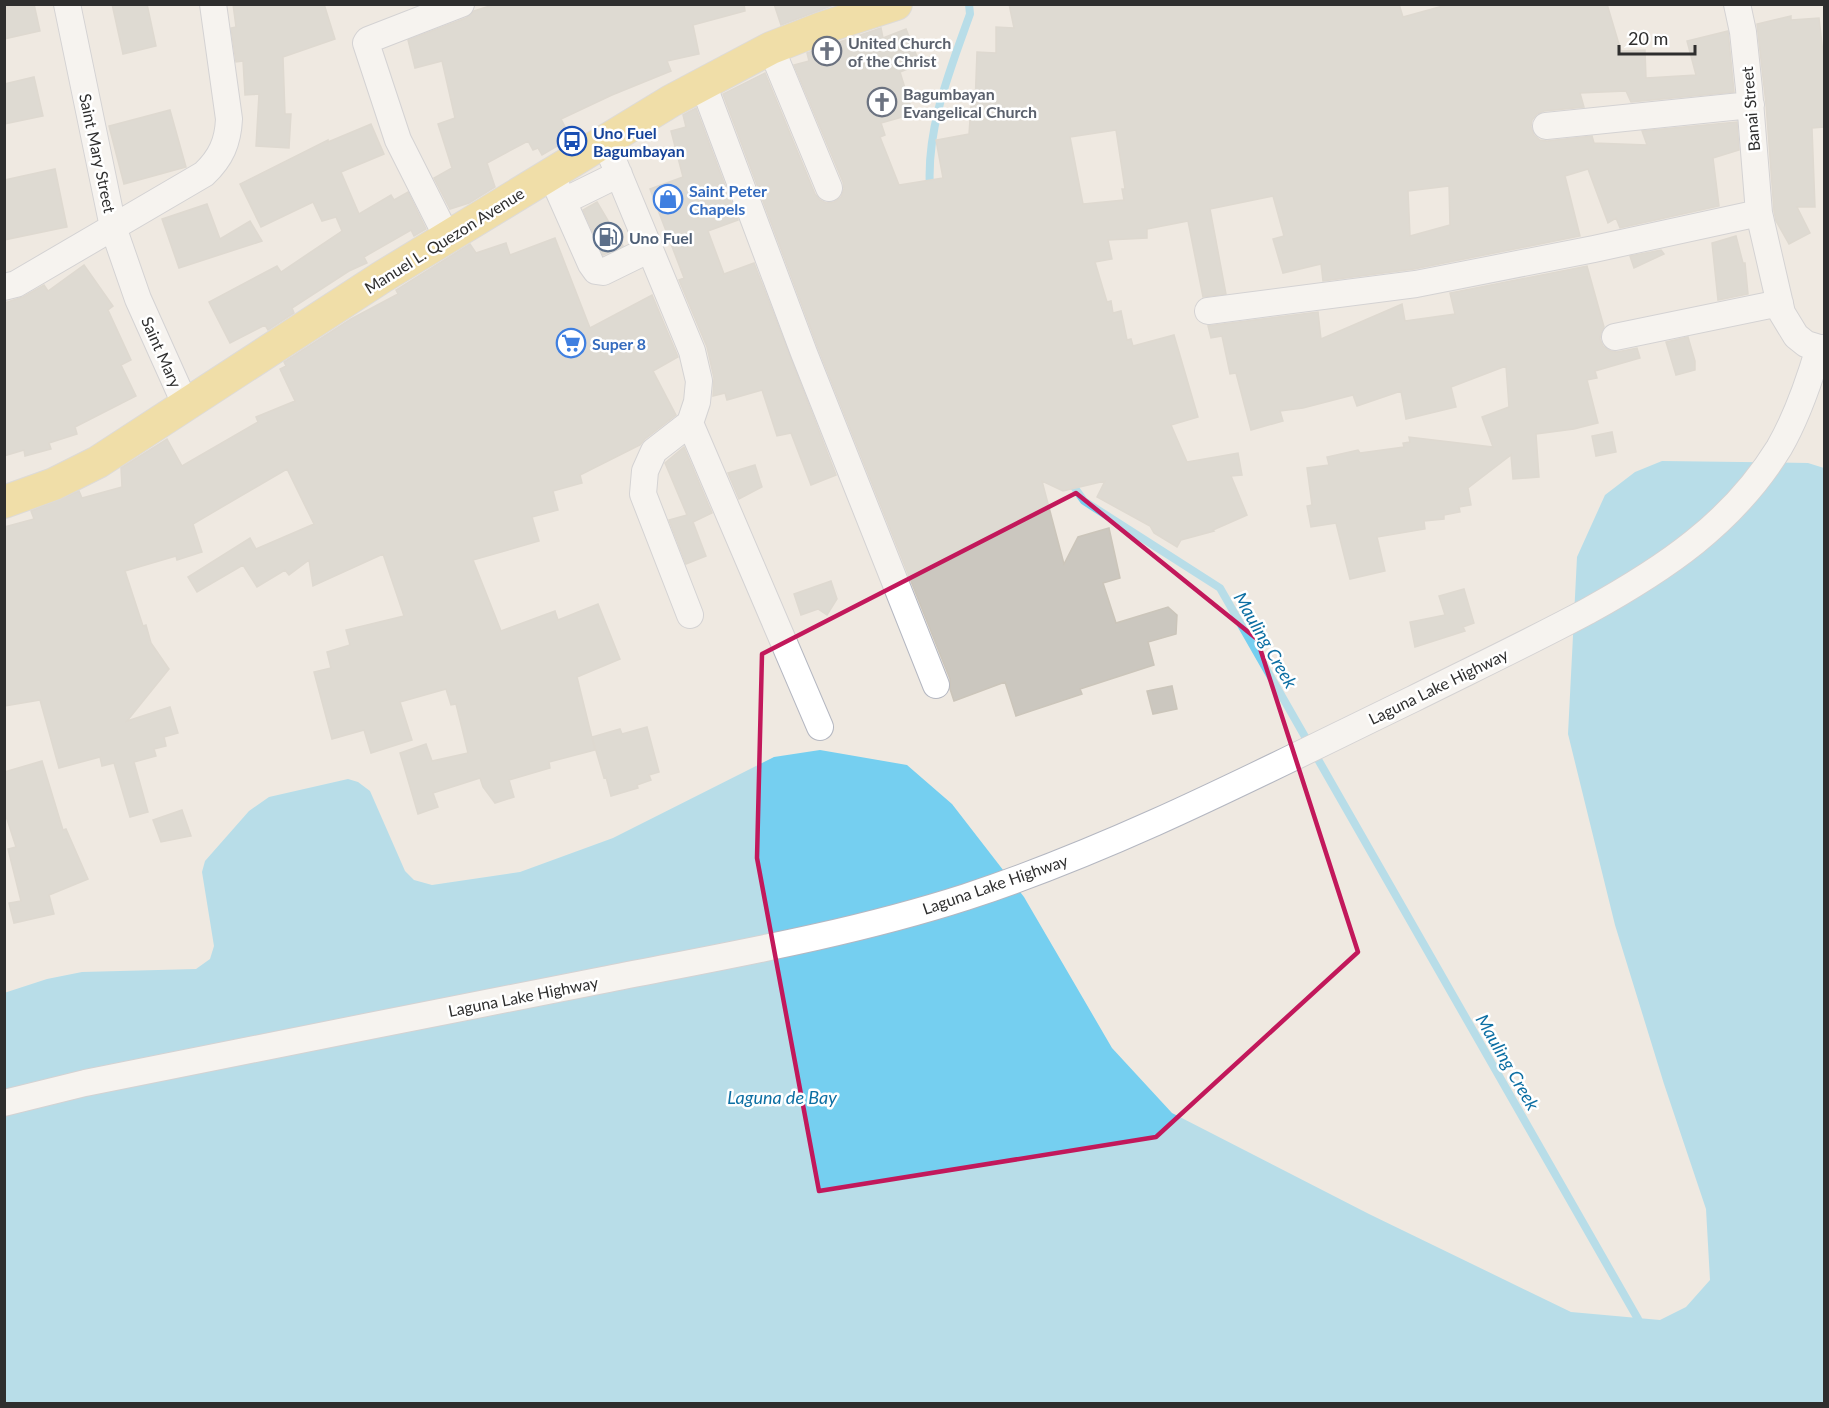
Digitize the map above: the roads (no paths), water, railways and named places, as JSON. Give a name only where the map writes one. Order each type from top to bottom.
[{"type":"main road","name":"Manuel L. Quezon Avenue","points":[[4,502],[54,484],[98,462],[372,283],[447,237],[558,187],[605,141],[703,84],[771,48],[856,10],[896,4]]},
{"type":"street","name":"Saint Mary Street","points":[[67,4],[113,227],[138,299]]},
{"type":"street","points":[[4,288],[16,284],[204,174],[215,163],[228,135],[229,119],[213,4]]},
{"type":"street","points":[[447,237],[398,140],[366,43],[368,40],[461,4]]},
{"type":"street","name":"Banai Street","points":[[1737,4],[1743,32],[1759,213],[1782,313],[1796,336],[1806,344],[1822,348]]},
{"type":"street","points":[[771,48],[829,189]]},
{"type":"street","points":[[703,84],[804,353],[936,685]]},
{"type":"street","points":[[1546,126],[1750,105]]},
{"type":"street","points":[[605,141],[692,351],[699,381],[698,402],[690,423],[654,451],[645,471],[643,494],[690,615]]},
{"type":"street","points":[[619,174],[558,187],[596,271],[603,272],[650,249]]},
{"type":"street","points":[[1208,311],[1416,284],[1594,249],[1759,213]]},
{"type":"street","name":"Saint Mary","points":[[138,299],[186,406]]},
{"type":"street","points":[[1615,338],[1780,303]]},
{"type":"street","name":"Laguna Lake Highway","points":[[4,1103],[85,1083],[781,944],[887,919],[964,897],[1112,843],[1245,781],[1541,636],[1642,580],[1677,557],[1738,502],[1758,478],[1796,414],[1822,348]]},
{"type":"street","points":[[690,423],[820,727]]},
{"type":"water","name":"Laguna de Bay","points":[[1662,461],[1808,463],[1824,468],[1824,1403],[5,1403],[4,993],[47,979],[82,972],[196,969],[210,959],[214,946],[202,872],[205,861],[249,811],[269,797],[348,779],[358,782],[370,791],[405,871],[414,880],[432,885],[520,872],[613,838],[774,757],[820,750],[907,765],[952,804],[1024,897],[1112,1048],[1172,1113],[1369,1214],[1571,1312],[1660,1320],[1686,1307],[1710,1280],[1706,1209],[1664,1084],[1615,925],[1568,734],[1577,557],[1605,495],[1635,472]]},
{"type":"waterway","name":"Mauling Creek","points":[[930,189],[930,166],[936,122],[941,100],[970,14],[969,4]]},
{"type":"waterway","name":"Mauling Creek","points":[[1070,481],[1084,501],[1220,588],[1638,1319]]},
{"type":"place","name":"United Church of the Christ","points":[[827,51]]},
{"type":"place","name":"Bagumbayan Evangelical Church","points":[[882,102]]},
{"type":"place","name":"Uno Fuel Bagumbayan","points":[[572,141]]},
{"type":"place","name":"Saint Peter Chapels","points":[[668,199]]},
{"type":"place","name":"Uno Fuel","points":[[608,237]]},
{"type":"place","name":"Super 8","points":[[571,343]]}]
